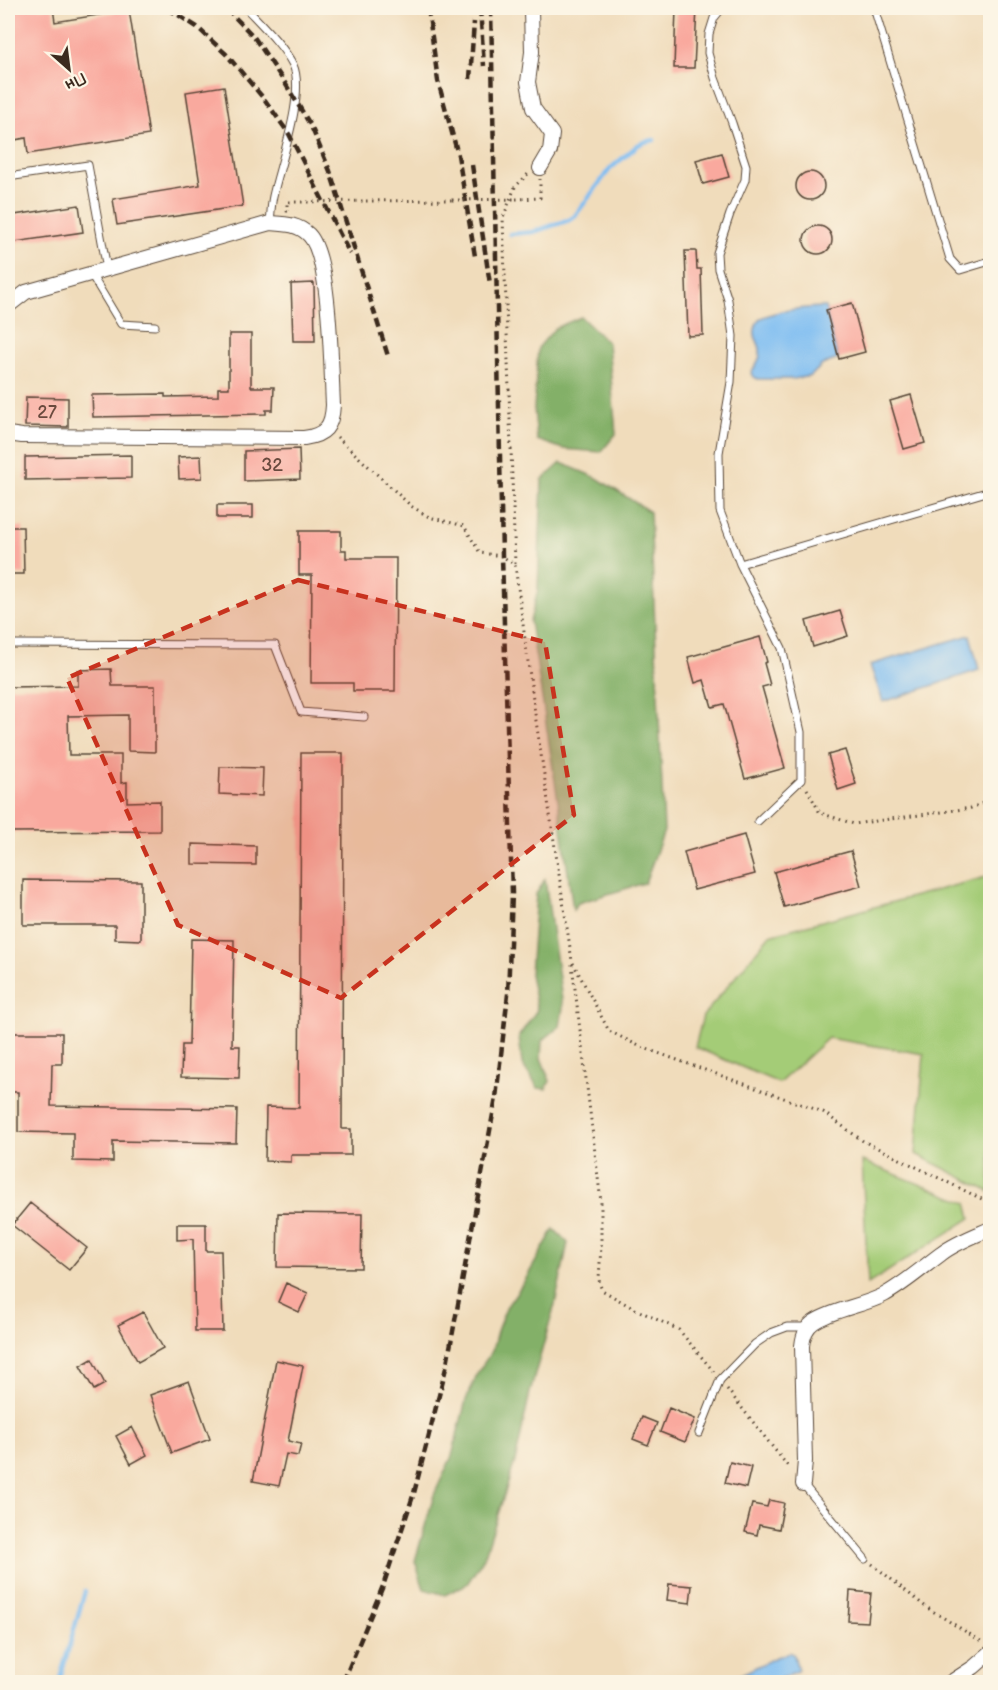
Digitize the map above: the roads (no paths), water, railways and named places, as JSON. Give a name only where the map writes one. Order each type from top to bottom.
[{"type":"street","points":[[531,8],[532,52],[528,82],[533,108],[552,134],[550,151],[540,168]]},
{"type":"street","points":[[8,306],[26,292],[270,224],[293,225],[310,236],[323,267],[333,405],[332,418],[327,428],[318,436],[304,438],[22,436],[8,434]]},
{"type":"street","points":[[802,1484],[805,1461],[802,1346],[803,1336],[808,1327],[814,1322],[886,1294],[942,1253],[990,1229]]},
{"type":"street","points":[[951,1683],[974,1667],[989,1649]]},
{"type":"lane","points":[[246,8],[283,50],[297,78],[289,134],[272,199],[270,224]]},
{"type":"lane","points":[[722,8],[714,18],[709,34],[708,53],[746,166],[745,180],[729,214],[717,253],[718,269],[728,300],[733,336],[731,382],[720,453],[720,511],[740,564],[783,648],[801,732],[801,780],[758,821]]},
{"type":"lane","points":[[874,8],[950,259],[960,270],[990,261]]},
{"type":"lane","points":[[8,177],[88,165],[107,269]]},
{"type":"lane","points":[[91,274],[121,324],[155,326]]},
{"type":"lane","points":[[740,564],[990,491]]},
{"type":"lane","points":[[8,644],[275,645],[301,712],[364,717]]},
{"type":"lane","points":[[699,1433],[720,1380],[754,1344],[771,1333],[787,1327],[808,1327]]},
{"type":"lane","points":[[802,1484],[865,1559]]},
{"type":"water","points":[[825,307],[838,359],[822,365],[811,376],[793,379],[753,377],[751,373],[760,357],[755,335],[759,319],[783,311]]},
{"type":"water","points":[[970,635],[979,670],[883,702],[870,665]]},
{"type":"water","points":[[790,1652],[794,1655],[798,1670],[781,1679],[769,1682],[707,1682],[740,1675]]},
{"type":"waterway","points":[[510,234],[533,232],[574,217],[610,169],[638,145],[654,140]]},
{"type":"waterway","points":[[59,1682],[85,1591]]},
{"type":"railway","points":[[167,8],[197,27],[226,54],[265,100],[289,134],[350,254]]},
{"type":"railway","points":[[226,8],[254,37],[311,126],[330,171],[388,356]]},
{"type":"railway","points":[[428,8],[438,81],[458,155],[475,256]]},
{"type":"railway","points":[[480,8],[484,66]]},
{"type":"railway","points":[[343,1682],[383,1586],[414,1493],[447,1364],[496,1098],[508,994],[512,894],[502,556],[491,8]]},
{"type":"railway","points":[[470,79],[474,22]]},
{"type":"railway","points":[[472,165],[490,284]]}]
